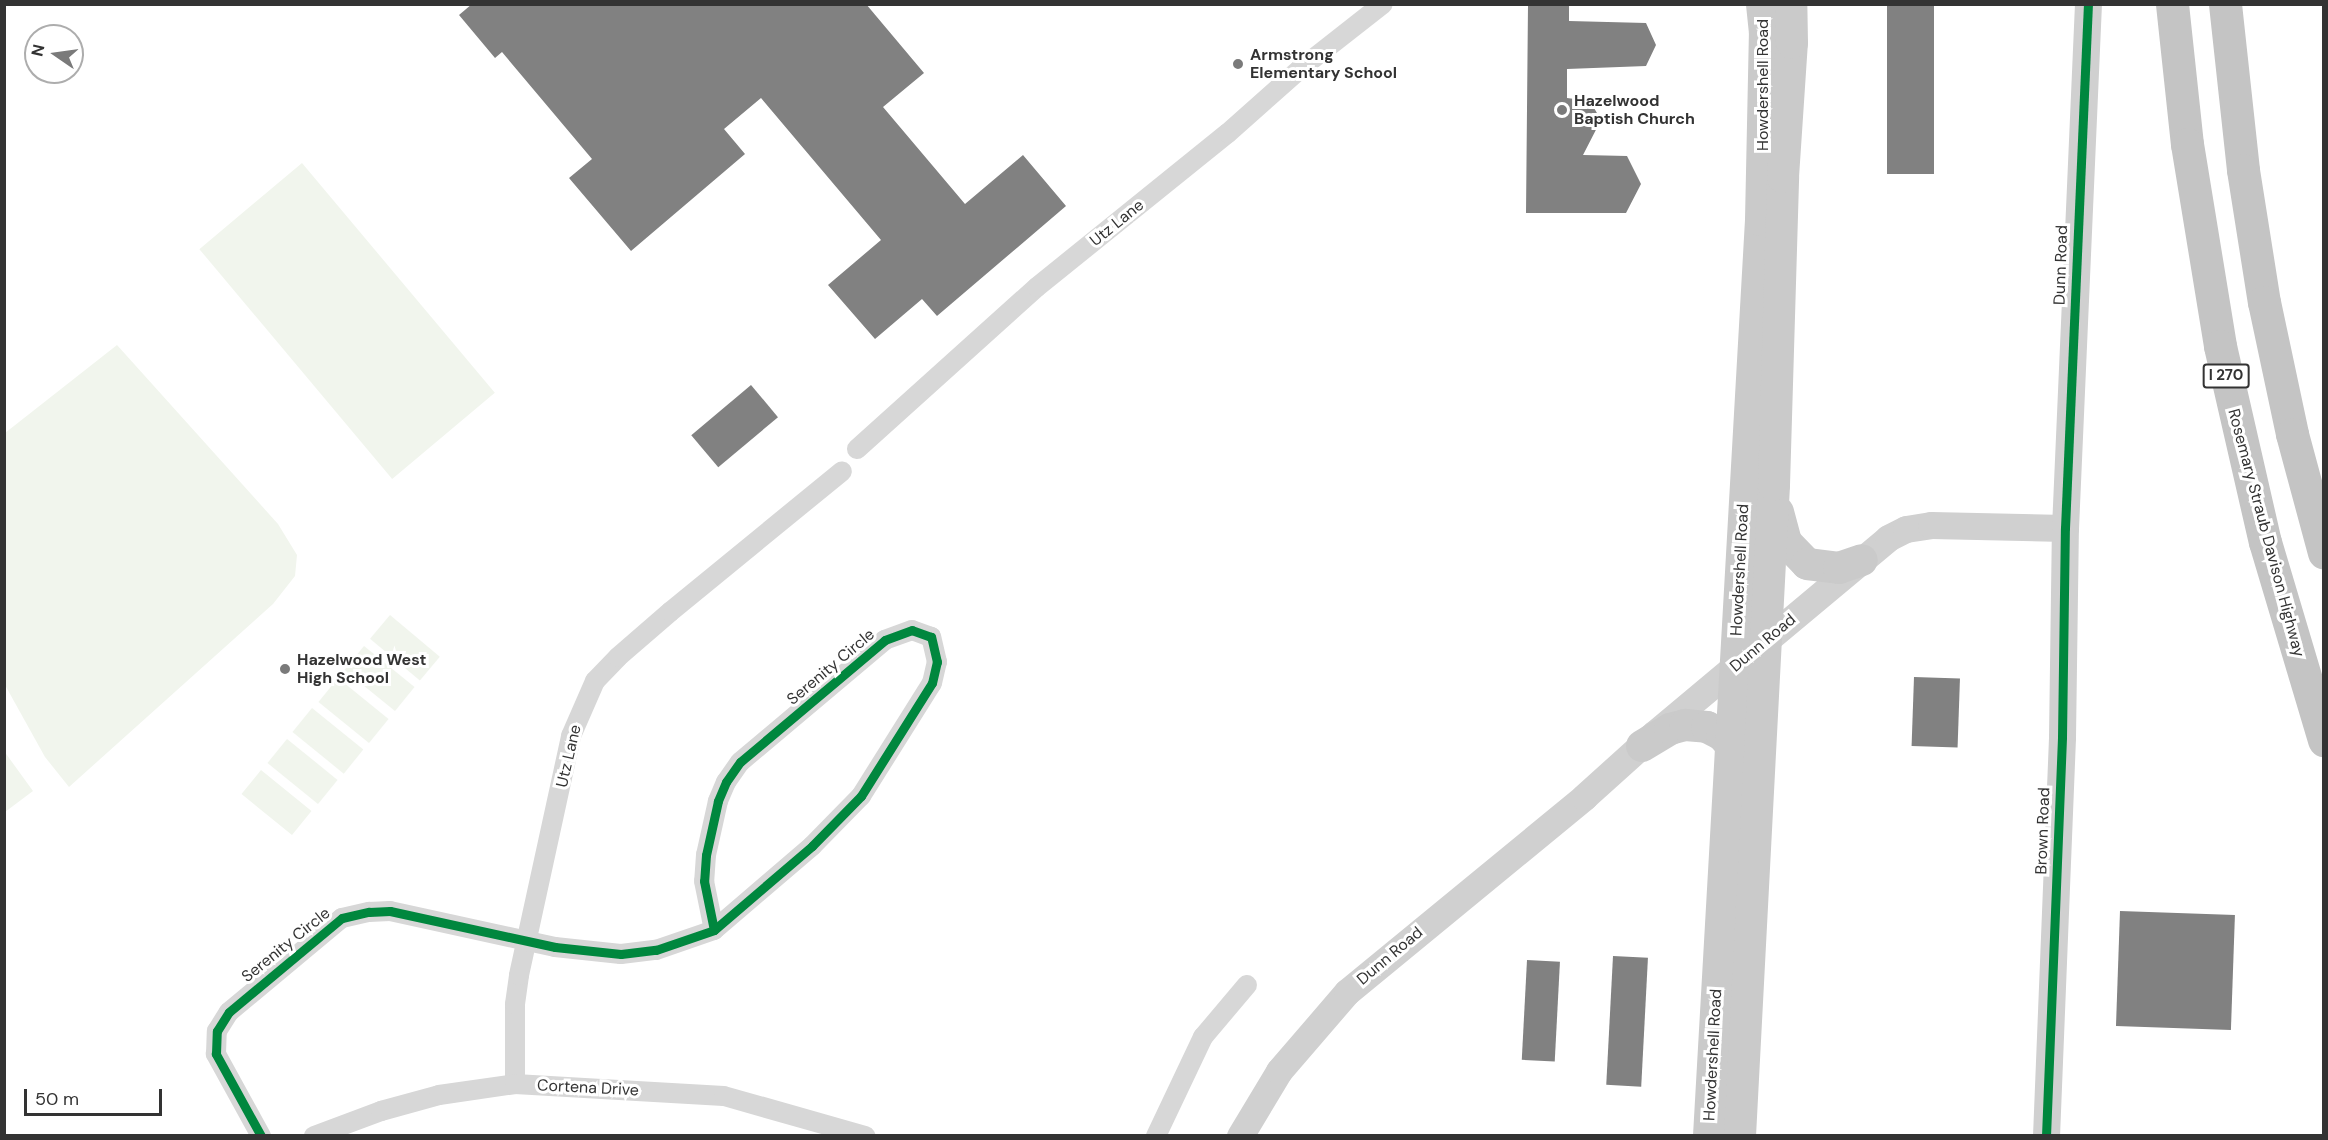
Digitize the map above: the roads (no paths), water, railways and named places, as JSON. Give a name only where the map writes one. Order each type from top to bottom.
[{"type":"highway","name":"Rosemary Straub Davison Highway","points":[[2172,4],[2187,144],[2220,345],[2265,542],[2324,740]]},
{"type":"highway","points":[[2225,4],[2240,148],[2259,269],[2292,434],[2324,553]]},
{"type":"main road","name":"Howdershell Road","points":[[1709,1136],[1761,220],[1765,33],[1762,4]]},
{"type":"main road","name":"Howdershell Road","points":[[1740,1136],[1774,485],[1783,177],[1792,43],[1791,4]]},
{"type":"main road","points":[[1774,485],[1786,542],[1798,557],[1807,564],[1839,568],[1862,560]]},
{"type":"main road","points":[[1642,746],[1670,729],[1685,725],[1707,727],[1722,735],[1731,745]]},
{"type":"street","name":"Utz Lane","points":[[857,449],[1037,287],[1228,133],[1300,69],[1383,4]]},
{"type":"street","name":"Dunn Road","points":[[1240,1136],[1279,1071],[1347,992],[1584,797],[1887,538],[1906,529],[1931,525],[2065,528],[2088,4]]},
{"type":"street","name":"Utz Lane","points":[[515,1084],[515,1004],[526,941],[571,736],[595,681],[618,657],[842,471]]},
{"type":"street","name":"Brown Road","points":[[2046,1136],[2062,737],[2065,528]]},
{"type":"street","name":"Serenity Circle","points":[[261,1136],[216,1054],[218,1031],[229,1012],[342,918],[369,912],[390,911],[555,947],[621,954],[656,950],[714,930],[812,846],[861,796],[932,683],[937,662],[930,638],[912,630],[885,640],[740,762],[726,782],[718,801],[706,855],[704,881],[714,930]]},
{"type":"street","points":[[1156,1136],[1203,1037],[1247,985]]},
{"type":"street","name":"Cortena Drive","points":[[314,1136],[381,1111],[439,1095],[515,1084],[724,1096],[865,1136]]},
{"type":"place","name":"Armstrong Elementary School","points":[[1238,64]]},
{"type":"place","name":"Hazelwood Baptish Church","points":[[1562,110]]},
{"type":"place","name":"Hazelwood West High School","points":[[285,669]]}]
